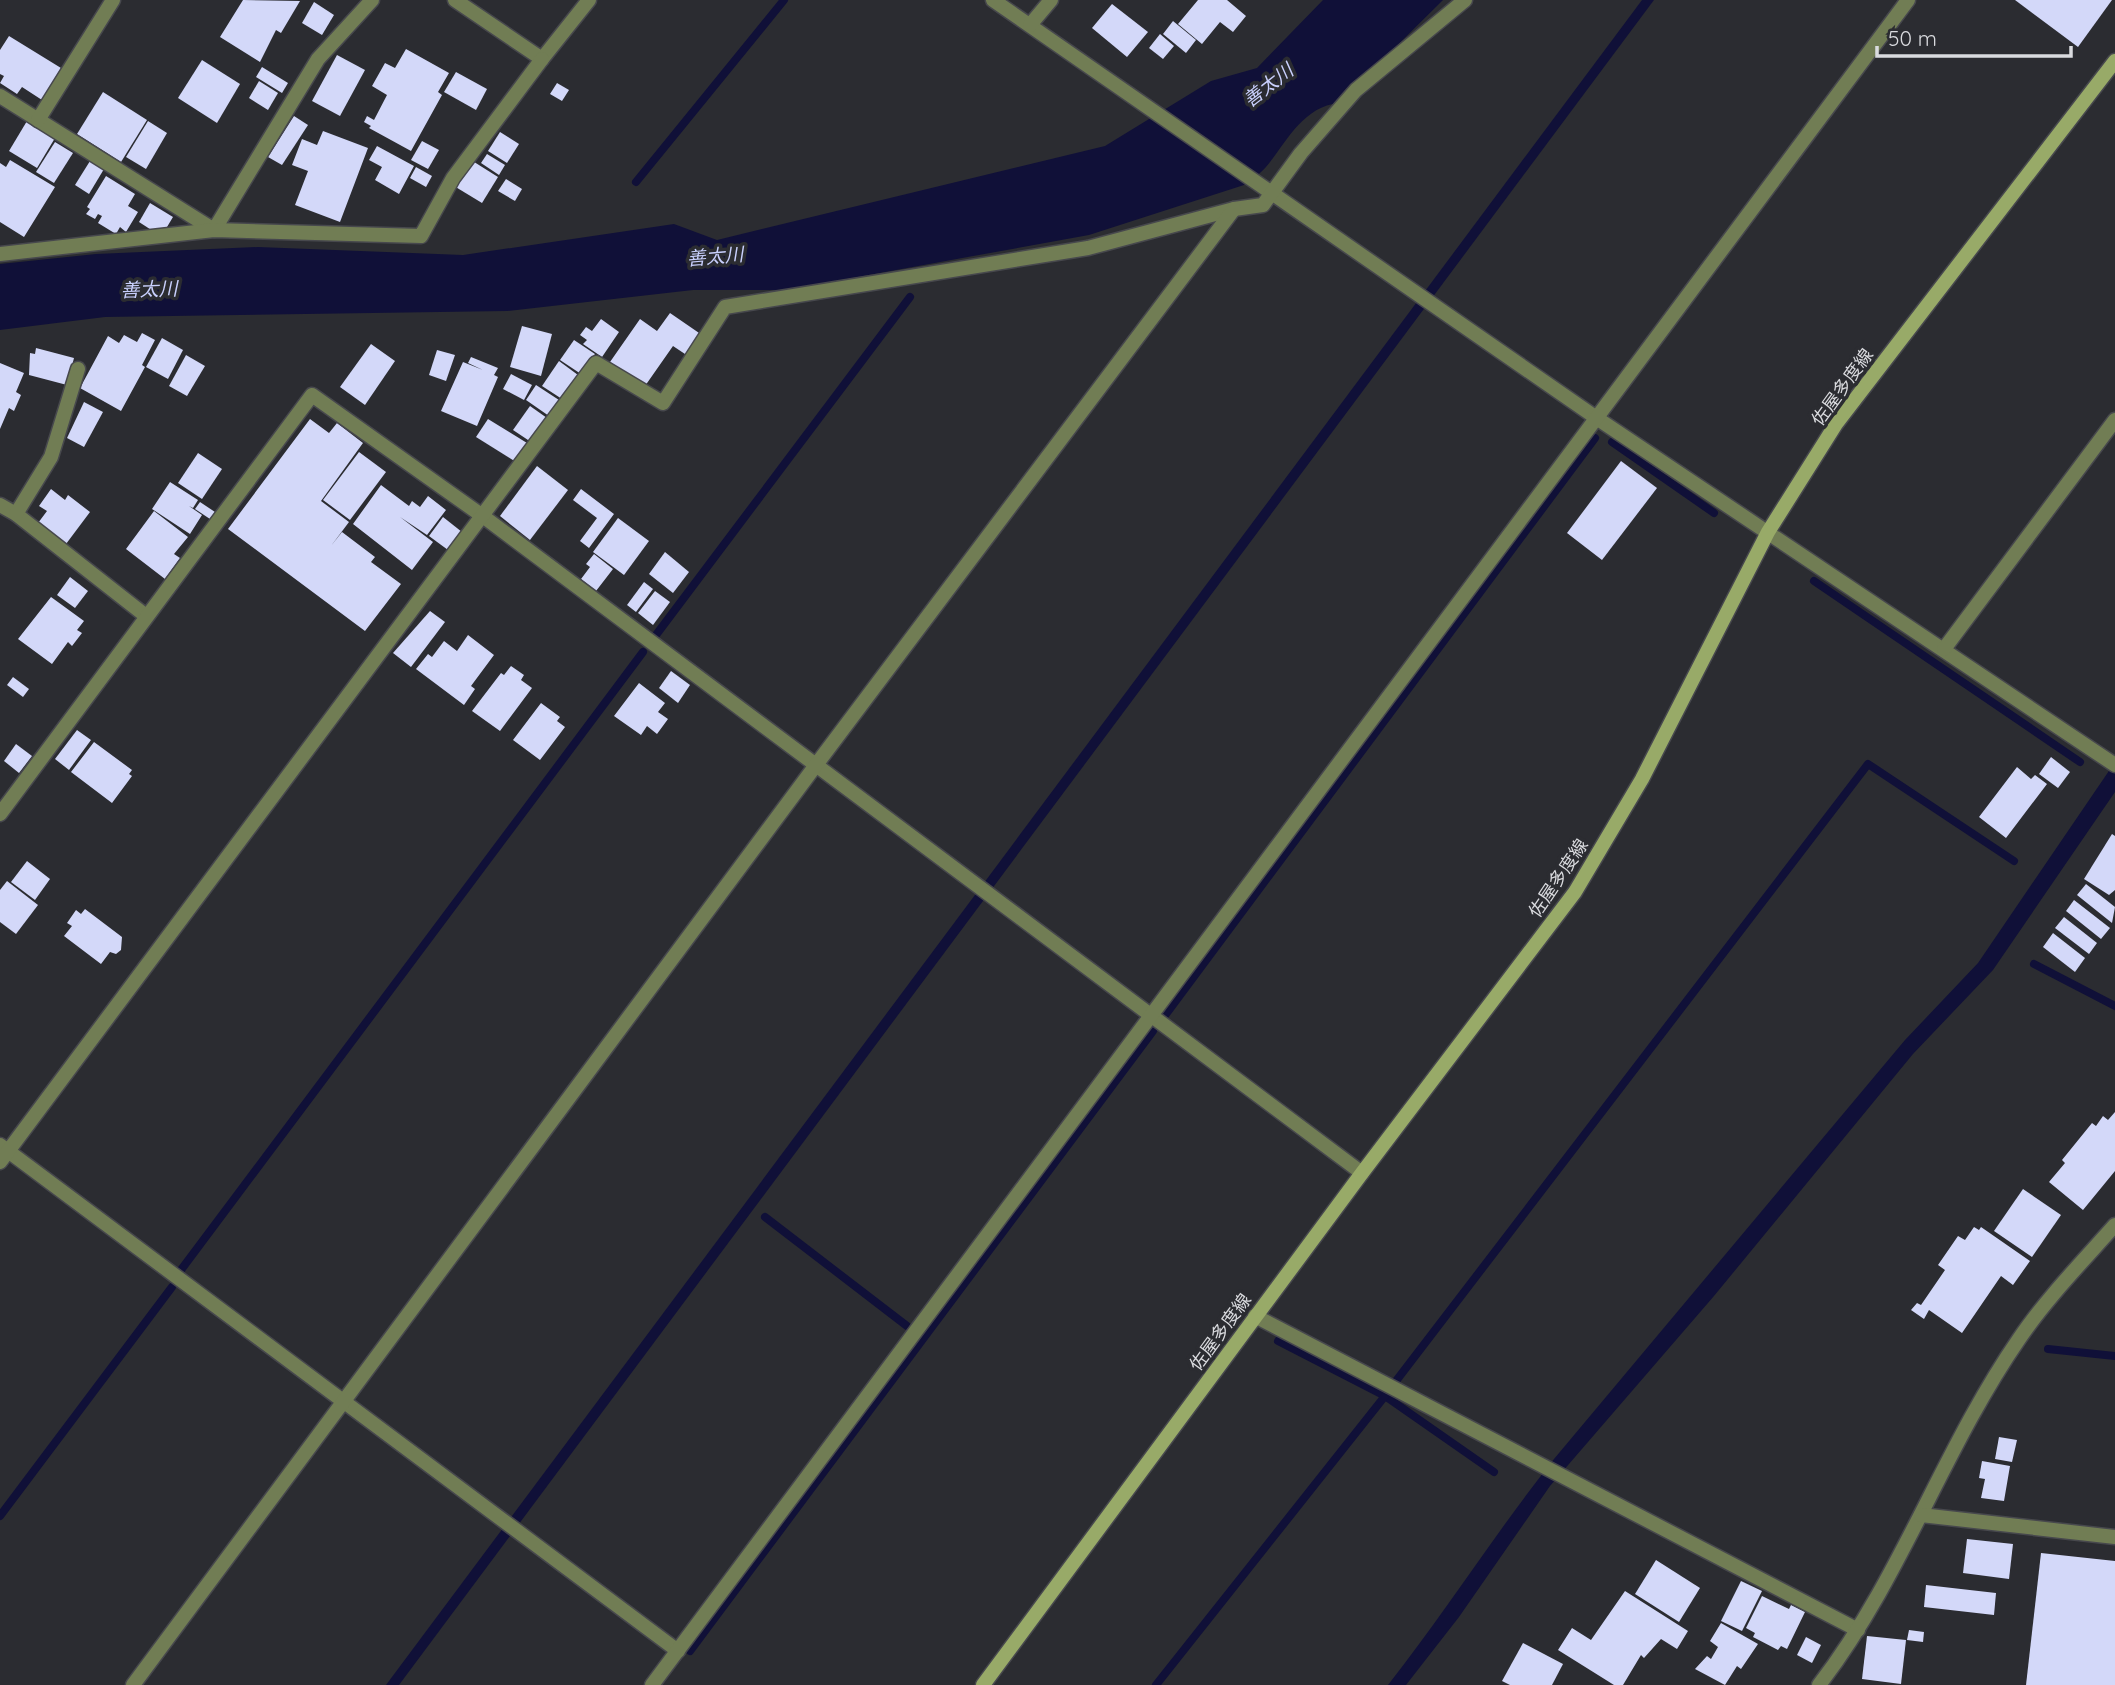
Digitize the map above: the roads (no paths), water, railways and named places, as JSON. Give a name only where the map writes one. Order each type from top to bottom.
[{"type":"main road","name":"佐屋多度線","points":[[983,1685],[1255,1316],[1575,892],[1642,779],[1768,532],[1836,424],[2115,61]]},
{"type":"street","points":[[38,120],[113,0]]},
{"type":"street","points":[[214,230],[318,59],[372,0]]},
{"type":"street","points":[[454,0],[542,59]]},
{"type":"street","points":[[0,254],[214,230],[421,236],[453,177],[589,0]]},
{"type":"street","points":[[993,0],[1267,187],[1598,419],[2113,763]]},
{"type":"street","points":[[1030,25],[1051,0]]},
{"type":"street","points":[[678,1651],[3,1153],[484,517],[596,363],[663,403],[725,307],[1088,248],[1234,209],[1263,205],[1267,187],[1356,90],[1465,0]]},
{"type":"street","points":[[652,1685],[1153,1017],[1908,0]]},
{"type":"street","points":[[0,96],[214,230]]},
{"type":"street","points":[[133,1685],[816,765],[1234,209]]},
{"type":"street","points":[[16,514],[51,457],[78,369]]},
{"type":"street","points":[[0,814],[312,395],[484,517],[1362,1173]]},
{"type":"street","points":[[1944,649],[2115,420]]},
{"type":"street","points":[[0,505],[16,514],[145,616]]},
{"type":"street","points":[[1819,1685],[1858,1630],[1975,1411],[2019,1338],[2115,1225]]},
{"type":"street","points":[[1255,1316],[1858,1630]]},
{"type":"street","points":[[1921,1515],[2115,1537]]},
{"type":"water","name":"善太川","points":[[1323,0],[1443,0],[1339,103],[1326,106],[1305,118],[1266,167],[1244,185],[1089,235],[786,290],[693,290],[507,311],[105,317],[0,330],[0,264],[96,254],[258,247],[463,255],[674,224],[717,240],[1105,146],[1211,81],[1257,68]]},
{"type":"water","points":[[1642,0],[1654,0],[399,1685],[386,1685]]},
{"type":"water","points":[[2115,762],[2115,792],[1993,970],[1913,1054],[1714,1296],[1550,1486],[1459,1617],[1406,1685],[1388,1685],[1554,1459],[1905,1040],[1978,963]]},
{"type":"waterway","points":[[636,182],[784,0]]},
{"type":"waterway","points":[[656,635],[910,297]]},
{"type":"waterway","points":[[1166,1014],[1595,438]]},
{"type":"waterway","points":[[1612,442],[1714,513]]},
{"type":"waterway","points":[[1814,581],[2080,762]]},
{"type":"waterway","points":[[181,1270],[643,652]]},
{"type":"waterway","points":[[1396,1381],[1868,764],[2014,861]]},
{"type":"waterway","points":[[2034,964],[2115,1006]]},
{"type":"waterway","points":[[690,1651],[1153,1031]]},
{"type":"waterway","points":[[765,1217],[907,1326]]},
{"type":"waterway","points":[[0,1516],[172,1287]]},
{"type":"waterway","points":[[1278,1341],[1385,1396],[1494,1472]]},
{"type":"waterway","points":[[2048,1349],[2115,1356]]},
{"type":"waterway","points":[[1156,1685],[1385,1396]]}]
